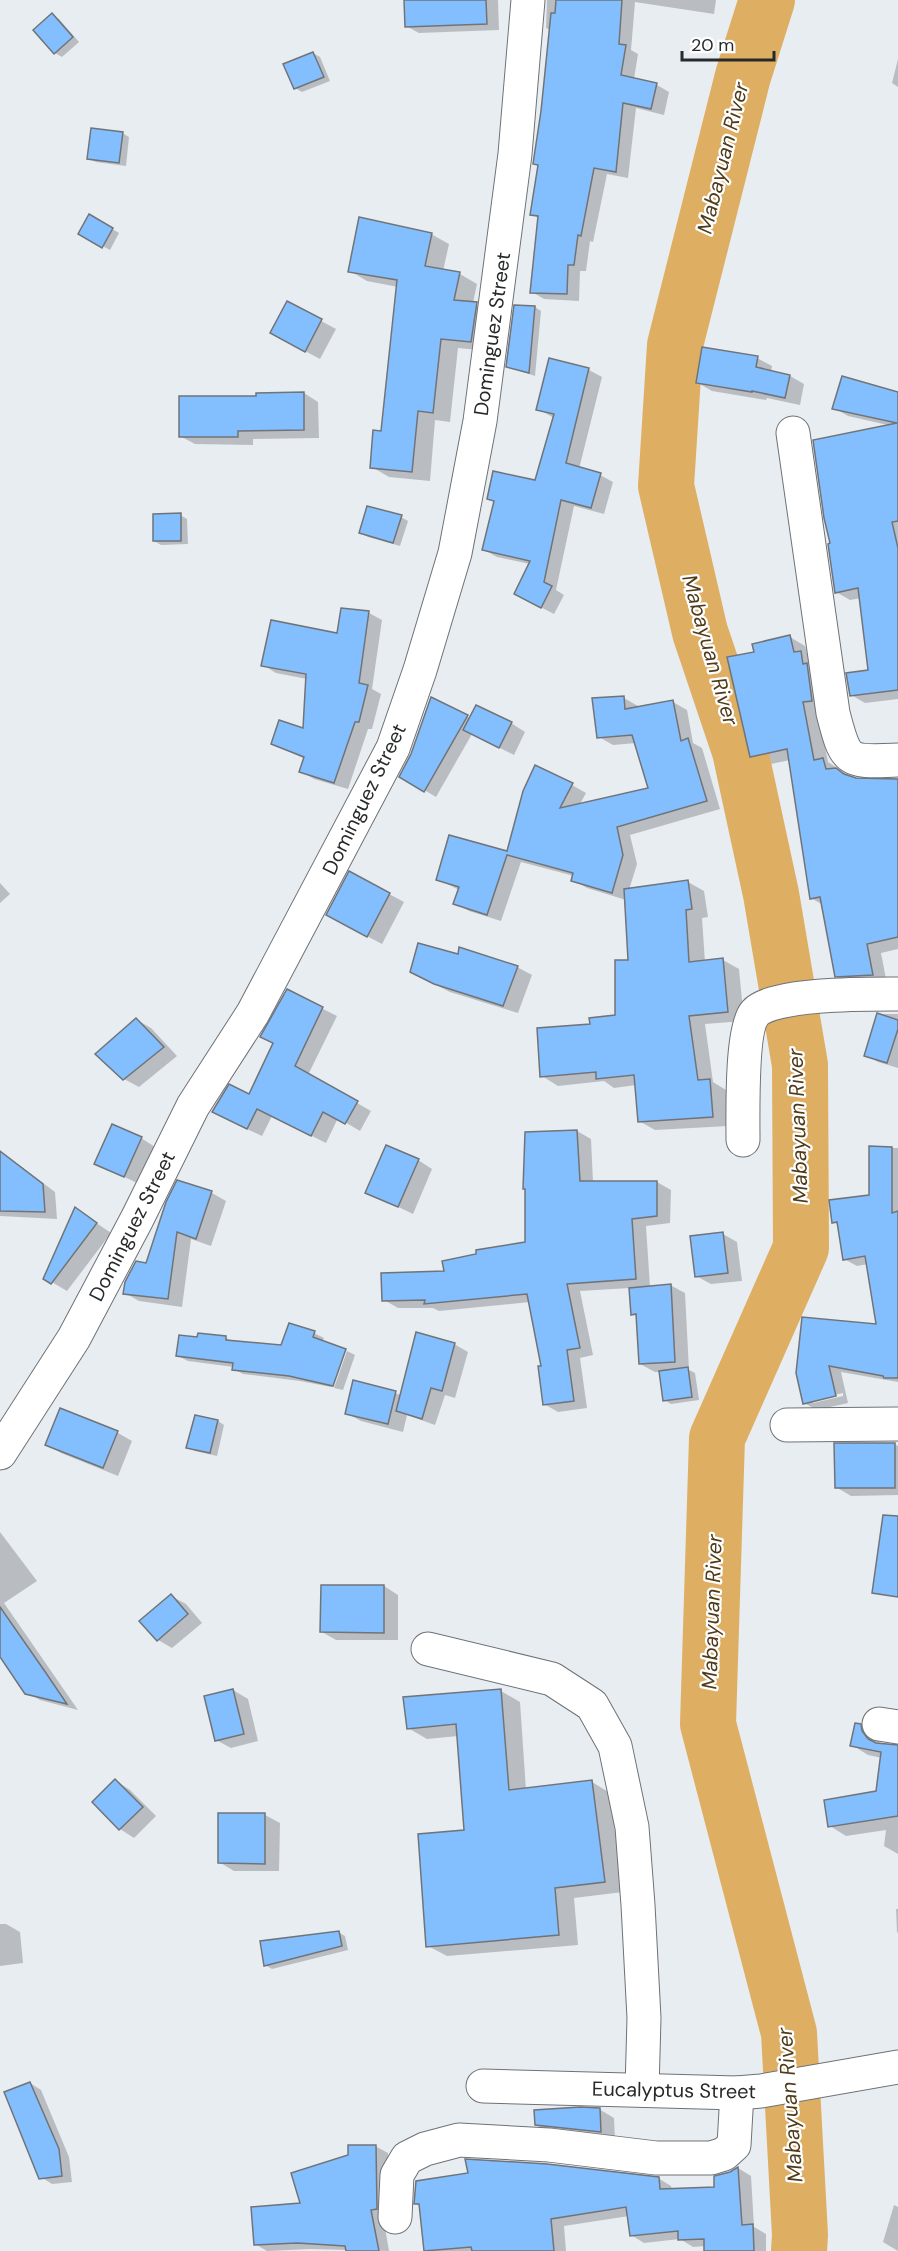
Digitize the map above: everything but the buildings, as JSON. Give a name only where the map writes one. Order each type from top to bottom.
[{"type":"street","name":"Dominguez Street","points":[[0,1453],[74,1338],[193,1106],[253,1013],[393,748],[420,670],[455,553],[480,421],[516,154],[528,0]]},
{"type":"street","points":[[793,433],[833,713],[839,738],[845,752],[851,758],[860,761],[898,760]]},
{"type":"street","points":[[743,1140],[746,1040],[755,1012],[767,1005],[802,998],[898,994]]},
{"type":"street","points":[[787,1425],[898,1424]]},
{"type":"street","points":[[429,1650],[552,1679],[592,1705],[615,1746],[632,1827],[644,2018],[642,2090]]},
{"type":"street","name":"Eucalyptus Street","points":[[483,2086],[749,2092],[883,2071]]},
{"type":"street","points":[[394,2217],[397,2175],[406,2158],[425,2149],[459,2140],[549,2145],[656,2158],[711,2158],[724,2154],[734,2145],[749,2092]]},
{"type":"waterway","name":"Mabayuan River","points":[[767,0],[743,76],[675,345],[666,486],[700,632],[740,751],[771,894],[800,1065],[801,1248],[717,1438],[708,1724],[789,2033],[799,2251]]}]
